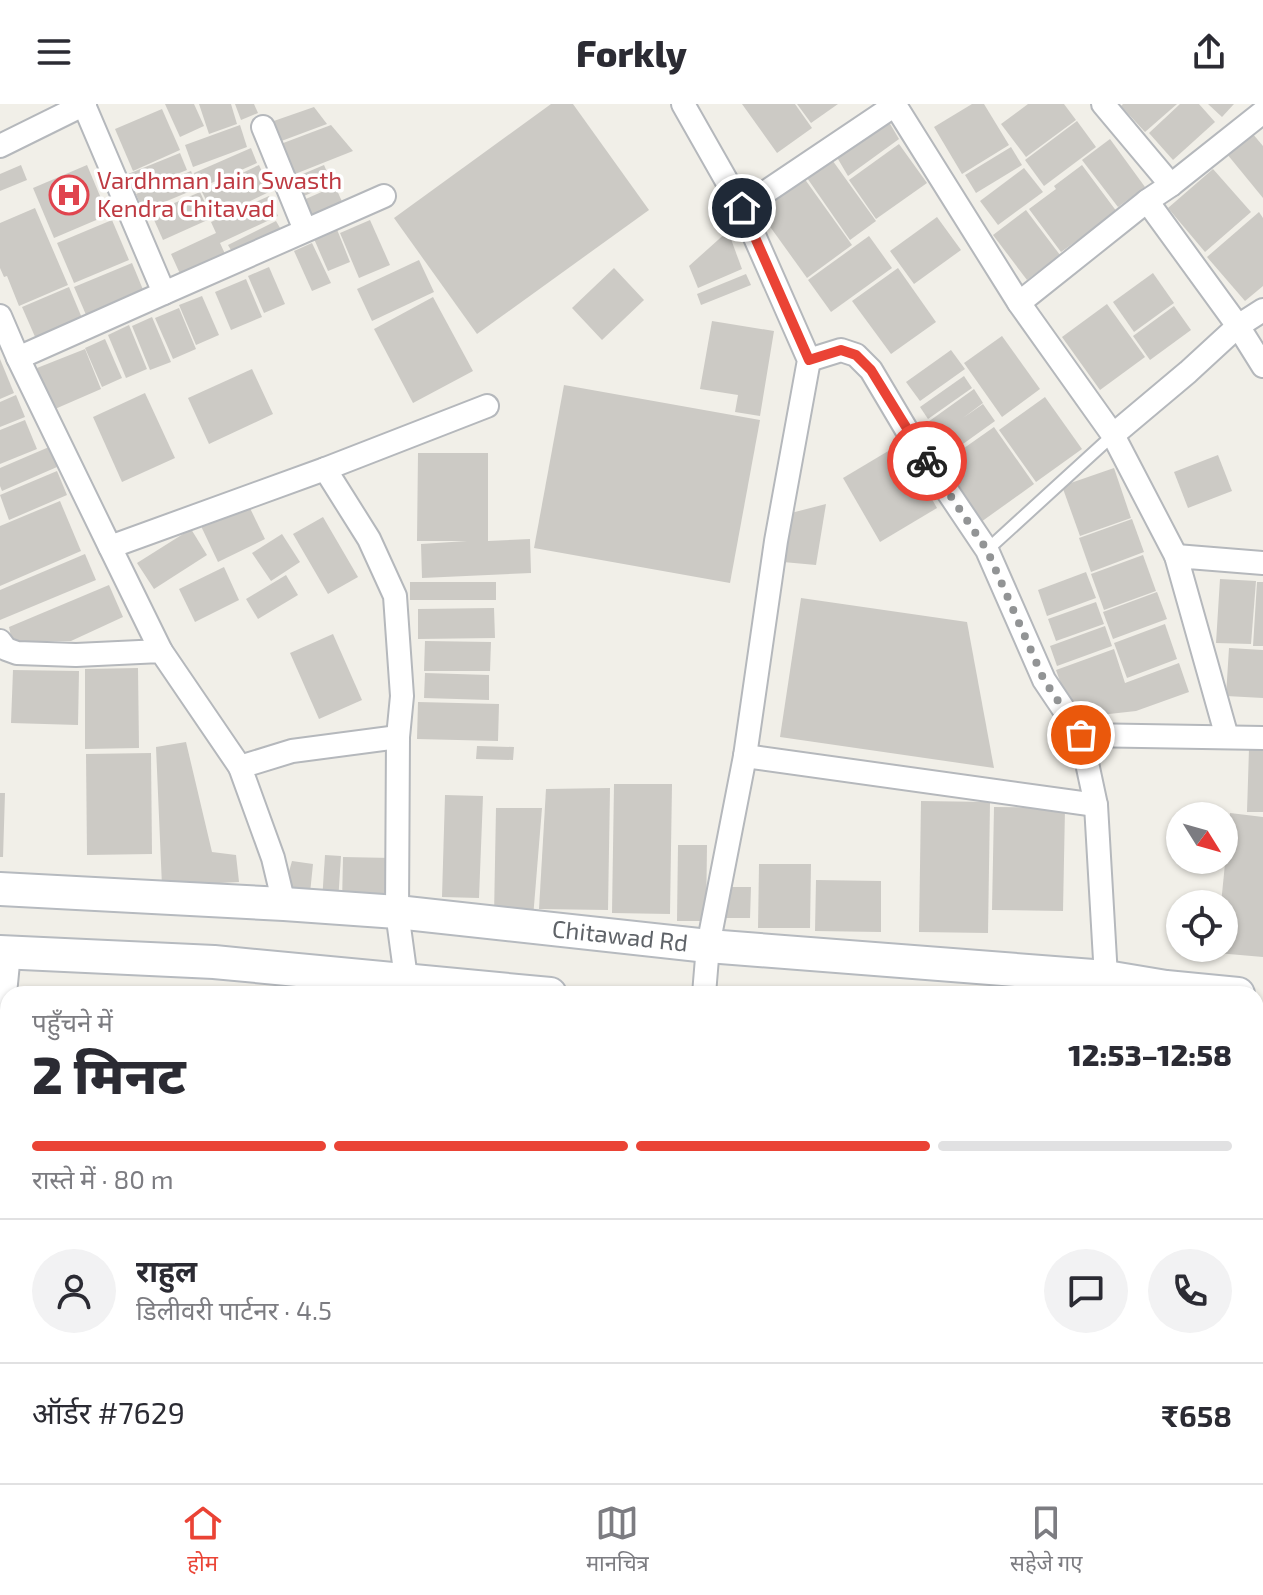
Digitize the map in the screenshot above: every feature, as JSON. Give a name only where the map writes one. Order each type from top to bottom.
[{"type":"main road","name":"Chitawad Rd","points":[[0,889],[397,912],[1105,986]]},
{"type":"main road","points":[[4,952],[214,962],[400,986]]},
{"type":"street","points":[[683,104],[742,208],[809,360],[776,541],[745,756],[708,946],[705,986]]},
{"type":"street","points":[[742,208],[896,104],[1019,303],[1113,435],[1176,556],[1227,737]]},
{"type":"street","points":[[1103,104],[1171,185]]},
{"type":"street","points":[[0,146],[84,105],[164,293]]},
{"type":"street","points":[[1019,303],[1263,112]]},
{"type":"street","points":[[263,127],[305,230]]},
{"type":"street","points":[[18,358],[384,196]]},
{"type":"street","points":[[1147,201],[1238,326],[1263,366]]},
{"type":"street","points":[[1113,435],[1238,326],[1263,310]]},
{"type":"street","points":[[0,316],[161,651],[240,767],[273,858],[284,904]]},
{"type":"street","points":[[809,360],[841,350],[856,355],[871,370],[909,434],[987,550],[1044,680],[1081,735],[1096,805],[1105,986]]},
{"type":"street","points":[[110,547],[487,406]]},
{"type":"street","points":[[325,469],[369,539],[395,596],[402,696],[398,737],[397,912],[408,986]]},
{"type":"street","points":[[1176,556],[1263,563]]},
{"type":"street","points":[[2,646],[17,653],[76,655],[161,651]]},
{"type":"street","points":[[1081,735],[1263,738]]},
{"type":"street","points":[[240,767],[292,751],[398,737]]},
{"type":"street","points":[[745,756],[1096,805]]},
{"type":"street","points":[[3,986],[4,952]]},
{"type":"lane","points":[[987,550],[1113,435]]},
{"type":"building","points":[[165,104],[194,104],[204,126],[180,137]]},
{"type":"building","points":[[199,104],[231,104],[237,124],[209,134]]},
{"type":"building","points":[[235,104],[254,104],[258,113],[241,120]]},
{"type":"building","points":[[551,104],[573,104],[649,210],[477,334],[394,218]]},
{"type":"building","points":[[742,104],[795,104],[812,128],[777,153]]},
{"type":"building","points":[[797,104],[838,104],[811,123]]},
{"type":"building","points":[[972,104],[984,104],[1009,145],[962,174],[934,127]]},
{"type":"building","points":[[1028,104],[1064,104],[1076,120],[1026,157],[1001,124]]},
{"type":"building","points":[[1177,104],[1145,132],[1121,106]]},
{"type":"building","points":[[1180,104],[1199,104],[1215,122],[1173,160],[1149,133]]},
{"type":"building","points":[[1208,104],[1234,104],[1222,117]]},
{"type":"building","points":[[314,107],[327,124],[276,143],[268,123]]},
{"type":"building","points":[[162,109],[180,150],[133,171],[115,129]]},
{"type":"building","points":[[886,117],[899,139],[848,176],[835,154]]},
{"type":"building","points":[[1077,121],[1096,147],[1044,186],[1025,160]]},
{"type":"building","points":[[240,125],[247,147],[193,167],[185,145]]},
{"type":"building","points":[[331,125],[353,151],[290,176],[278,145]]},
{"type":"building","points":[[1252,133],[1263,146],[1263,198],[1227,154]]},
{"type":"building","points":[[1110,139],[1145,187],[1118,207],[1082,160]]},
{"type":"building","points":[[899,144],[927,183],[876,219],[849,180]]},
{"type":"building","points":[[1011,147],[1022,165],[976,193],[965,175]]},
{"type":"building","points":[[251,148],[257,163],[200,188],[194,173]]},
{"type":"building","points":[[180,153],[187,170],[135,191],[128,174]]},
{"type":"building","points":[[830,157],[876,221],[850,240],[805,175]]},
{"type":"building","points":[[21,165],[27,180],[0,191],[0,174]]},
{"type":"building","points":[[87,165],[108,215],[54,238],[33,188]]},
{"type":"building","points":[[259,165],[271,191],[215,218],[202,192]]},
{"type":"building","points":[[324,165],[332,183],[300,198],[291,179]]},
{"type":"building","points":[[1082,165],[1117,212],[1061,252],[1029,209]]},
{"type":"building","points":[[1024,168],[1043,192],[998,225],[980,201]]},
{"type":"building","points":[[1213,169],[1251,212],[1205,252],[1168,208]]},
{"type":"building","points":[[191,171],[198,188],[143,211],[136,194]]},
{"type":"building","points":[[804,178],[852,245],[807,278],[758,210]]},
{"type":"building","points":[[335,186],[344,206],[308,222],[299,202]]},
{"type":"building","points":[[200,192],[212,218],[163,240],[151,213]]},
{"type":"building","points":[[269,196],[278,216],[220,243],[226,256],[181,276],[171,254],[216,233],[211,222]]},
{"type":"building","points":[[35,208],[68,285],[19,306],[7,276],[4,277],[0,268],[0,223]]},
{"type":"building","points":[[1026,210],[1060,255],[1027,280],[993,235]]},
{"type":"building","points":[[1259,212],[1263,218],[1263,286],[1245,301],[1207,257]]},
{"type":"building","points":[[937,217],[961,250],[914,284],[890,251]]},
{"type":"building","points":[[112,220],[129,260],[74,283],[57,243]]},
{"type":"building","points":[[370,220],[390,265],[359,278],[340,233]]},
{"type":"building","points":[[276,221],[283,233],[235,257],[228,245]]},
{"type":"building","points":[[334,222],[350,262],[328,271],[311,232]]},
{"type":"building","points":[[728,231],[742,269],[698,288],[689,266]]},
{"type":"building","points":[[869,236],[892,268],[831,312],[808,280]]},
{"type":"building","points":[[312,243],[331,283],[312,291],[294,251]]},
{"type":"building","points":[[419,260],[434,292],[372,321],[357,289]]},
{"type":"building","points":[[132,263],[144,292],[87,317],[74,287]]},
{"type":"building","points":[[269,267],[285,304],[264,313],[248,276]]},
{"type":"building","points":[[614,268],[644,300],[602,340],[572,308]]},
{"type":"building","points":[[898,268],[936,322],[891,354],[852,301]]},
{"type":"building","points":[[1153,273],[1174,303],[1134,332],[1113,302]]},
{"type":"building","points":[[746,274],[751,285],[701,305],[697,294]]},
{"type":"building","points":[[246,279],[262,317],[231,330],[215,292]]},
{"type":"building","points":[[69,287],[82,318],[36,339],[22,307]]},
{"type":"building","points":[[202,296],[219,335],[196,345],[179,305]]},
{"type":"building","points":[[433,297],[473,371],[413,403],[374,329]]},
{"type":"building","points":[[1107,304],[1145,357],[1100,390],[1062,337]]},
{"type":"building","points":[[1174,306],[1191,330],[1150,360],[1133,336]]},
{"type":"building","points":[[179,308],[196,349],[173,359],[155,318]]},
{"type":"building","points":[[152,317],[171,362],[150,370],[132,326]]},
{"type":"building","points":[[712,321],[774,331],[760,416],[735,412],[738,395],[700,389]]},
{"type":"building","points":[[129,325],[147,369],[126,378],[108,335]]},
{"type":"building","points":[[1002,336],[1040,389],[1002,417],[964,363]]},
{"type":"building","points":[[105,339],[122,378],[102,387],[85,348]]},
{"type":"building","points":[[85,349],[101,389],[55,409],[37,368]]},
{"type":"building","points":[[951,350],[965,369],[920,401],[906,382]]},
{"type":"building","points":[[0,359],[14,393],[0,399]]},
{"type":"building","points":[[252,369],[273,414],[209,444],[188,398]]},
{"type":"building","points":[[964,376],[972,388],[928,419],[920,407]]},
{"type":"building","points":[[564,385],[760,420],[730,583],[534,548]]},
{"type":"building","points":[[974,389],[983,403],[963,418],[983,404],[995,421],[949,454],[928,422]]},
{"type":"building","points":[[145,393],[175,458],[122,482],[93,417]]},
{"type":"building","points":[[16,395],[25,417],[0,427],[0,402]]},
{"type":"building","points":[[1045,397],[1082,449],[1036,482],[999,430]]},
{"type":"building","points":[[25,420],[37,449],[0,464],[0,430]]},
{"type":"building","points":[[994,427],[1034,484],[981,522],[940,465]]},
{"type":"building","points":[[900,444],[937,508],[880,542],[843,478]]},
{"type":"building","points":[[49,447],[57,467],[2,491],[0,468]]},
{"type":"building","points":[[418,453],[488,453],[488,541],[530,539],[531,573],[422,578],[421,544],[467,541],[417,541]]},
{"type":"building","points":[[1218,455],[1232,491],[1188,508],[1174,472]]},
{"type":"building","points":[[1114,468],[1131,518],[1080,536],[1062,486]]},
{"type":"building","points":[[57,471],[67,495],[9,520],[0,495]]},
{"type":"building","points":[[60,501],[81,551],[0,586],[0,526]]},
{"type":"building","points":[[247,502],[265,539],[218,562],[200,524]]},
{"type":"building","points":[[826,504],[816,565],[783,562],[791,513]]},
{"type":"building","points":[[323,517],[358,577],[328,594],[293,534]]},
{"type":"building","points":[[1132,519],[1144,552],[1091,572],[1079,538]]},
{"type":"building","points":[[191,529],[207,555],[154,589],[137,563]]},
{"type":"building","points":[[282,534],[300,562],[271,581],[252,553]]},
{"type":"building","points":[[85,554],[96,580],[0,620],[0,590]]},
{"type":"building","points":[[1143,555],[1156,591],[1104,610],[1091,574]]},
{"type":"building","points":[[224,567],[239,600],[195,622],[179,589]]},
{"type":"building","points":[[1086,572],[1096,598],[1047,616],[1038,590]]},
{"type":"building","points":[[286,575],[298,595],[258,619],[246,599]]},
{"type":"building","points":[[1220,579],[1256,581],[1251,644],[1216,643]]},
{"type":"building","points":[[410,582],[496,582],[496,600],[410,600]]},
{"type":"building","points":[[1257,582],[1263,582],[1263,646],[1253,646]]},
{"type":"building","points":[[109,585],[123,617],[71,641],[12,641],[9,627]]},
{"type":"building","points":[[1157,592],[1167,619],[1113,639],[1103,612]]},
{"type":"building","points":[[801,598],[967,622],[994,768],[780,737]]},
{"type":"building","points":[[1096,602],[1104,624],[1056,641],[1048,619]]},
{"type":"building","points":[[494,608],[495,638],[418,639],[418,609]]},
{"type":"building","points":[[1165,624],[1177,659],[1127,678],[1114,643]]},
{"type":"building","points":[[1105,626],[1112,646],[1057,666],[1050,646]]},
{"type":"building","points":[[333,634],[362,700],[319,719],[290,653]]},
{"type":"building","points":[[425,641],[491,642],[490,671],[424,671]]},
{"type":"building","points":[[1229,648],[1263,650],[1263,698],[1226,696]]},
{"type":"building","points":[[1114,649],[1125,683],[1179,663],[1189,692],[1136,711],[1073,718],[1056,670]]},
{"type":"building","points":[[138,668],[139,748],[85,749],[85,669]]},
{"type":"building","points":[[13,670],[79,671],[78,725],[11,723]]},
{"type":"building","points":[[425,673],[489,675],[489,700],[424,698]]},
{"type":"building","points":[[418,702],[499,704],[498,741],[417,739]]},
{"type":"building","points":[[186,742],[212,852],[236,855],[239,882],[162,886],[156,747]]},
{"type":"building","points":[[477,746],[514,747],[513,760],[476,759]]},
{"type":"building","points":[[1249,749],[1263,749],[1263,812],[1247,812]]},
{"type":"building","points":[[151,753],[152,854],[87,855],[86,754]]},
{"type":"building","points":[[614,784],[672,784],[670,914],[612,913]]},
{"type":"building","points":[[610,788],[608,910],[539,909],[546,789]]},
{"type":"building","points":[[0,793],[5,793],[3,857],[0,857]]},
{"type":"building","points":[[445,795],[483,796],[479,898],[442,897]]},
{"type":"building","points":[[921,801],[990,802],[988,933],[919,932]]},
{"type":"building","points":[[994,807],[1065,808],[1063,911],[992,910]]},
{"type":"building","points":[[496,808],[542,808],[533,918],[494,916]]},
{"type":"building","points":[[1238,814],[1263,817],[1263,957],[1238,955],[1238,890],[1222,890],[1224,874],[1238,874]]},
{"type":"building","points":[[678,845],[707,845],[706,921],[677,921]]},
{"type":"building","points":[[325,855],[341,856],[338,902],[322,901]]},
{"type":"building","points":[[343,857],[392,858],[390,905],[342,904]]},
{"type":"building","points":[[292,861],[313,864],[309,903],[292,899],[286,882]]},
{"type":"building","points":[[759,864],[811,864],[810,928],[758,928]]},
{"type":"building","points":[[816,880],[881,881],[881,932],[815,931]]},
{"type":"building","points":[[720,887],[751,887],[750,918],[720,918]]},
{"type":"way so far","points":[[927,461],[987,550],[1044,680],[1081,735]]},
{"type":"place","name":"Vardhman Jain Swasth Kendra Chitavad","points":[[69,195]]},
{"type":"route","points":[[742,208],[809,360],[841,350],[856,355],[871,370],[927,461]]}]
